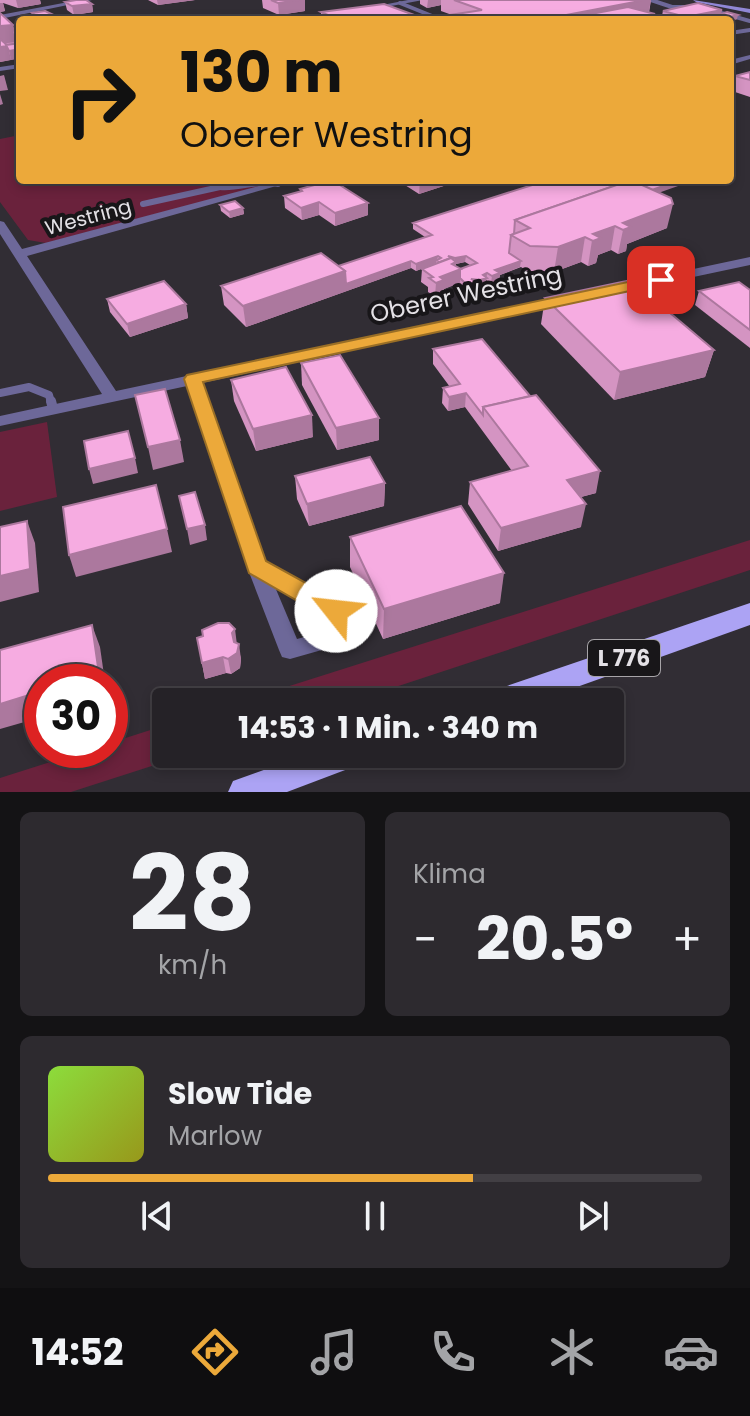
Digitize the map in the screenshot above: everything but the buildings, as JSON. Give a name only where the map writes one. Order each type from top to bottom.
[{"type":"main road","points":[[696,0],[750,11]]},
{"type":"main road","name":"L 776","points":[[538,688],[750,614]]},
{"type":"main road","points":[[244,792],[311,768]]},
{"type":"street","points":[[0,17],[89,0]]},
{"type":"street","points":[[357,10],[420,0]]},
{"type":"street","name":"Westring","points":[[0,225],[19,254],[278,184]]},
{"type":"street","points":[[19,254],[111,396]]},
{"type":"street","points":[[602,292],[750,261]]},
{"type":"street","name":"Oberer Westring","points":[[0,421],[573,298]]},
{"type":"street","points":[[193,379],[257,567],[290,650],[342,636],[336,611],[257,567]]},
{"type":"lane","points":[[651,0],[672,7],[732,16]]},
{"type":"lane","points":[[400,3],[432,16]]},
{"type":"lane","points":[[649,16],[672,7]]},
{"type":"lane","points":[[656,16],[714,11]]},
{"type":"lane","points":[[143,204],[220,187],[235,190],[256,184]]},
{"type":"lane","points":[[0,393],[29,387],[49,395],[53,409]]},
{"type":"shaded area","points":[[16,136],[16,184],[269,184],[46,243],[28,240],[0,202],[0,139]]},
{"type":"shaded area","points":[[47,422],[57,497],[0,511],[0,432]]},
{"type":"shaded area","points":[[750,540],[750,570],[392,688],[283,688]]},
{"type":"shaded area","points":[[152,730],[152,766],[71,792],[0,792],[0,778],[31,768],[128,768],[128,737]]},
{"type":"route","points":[[336,611],[257,567],[193,379],[661,280]]}]
